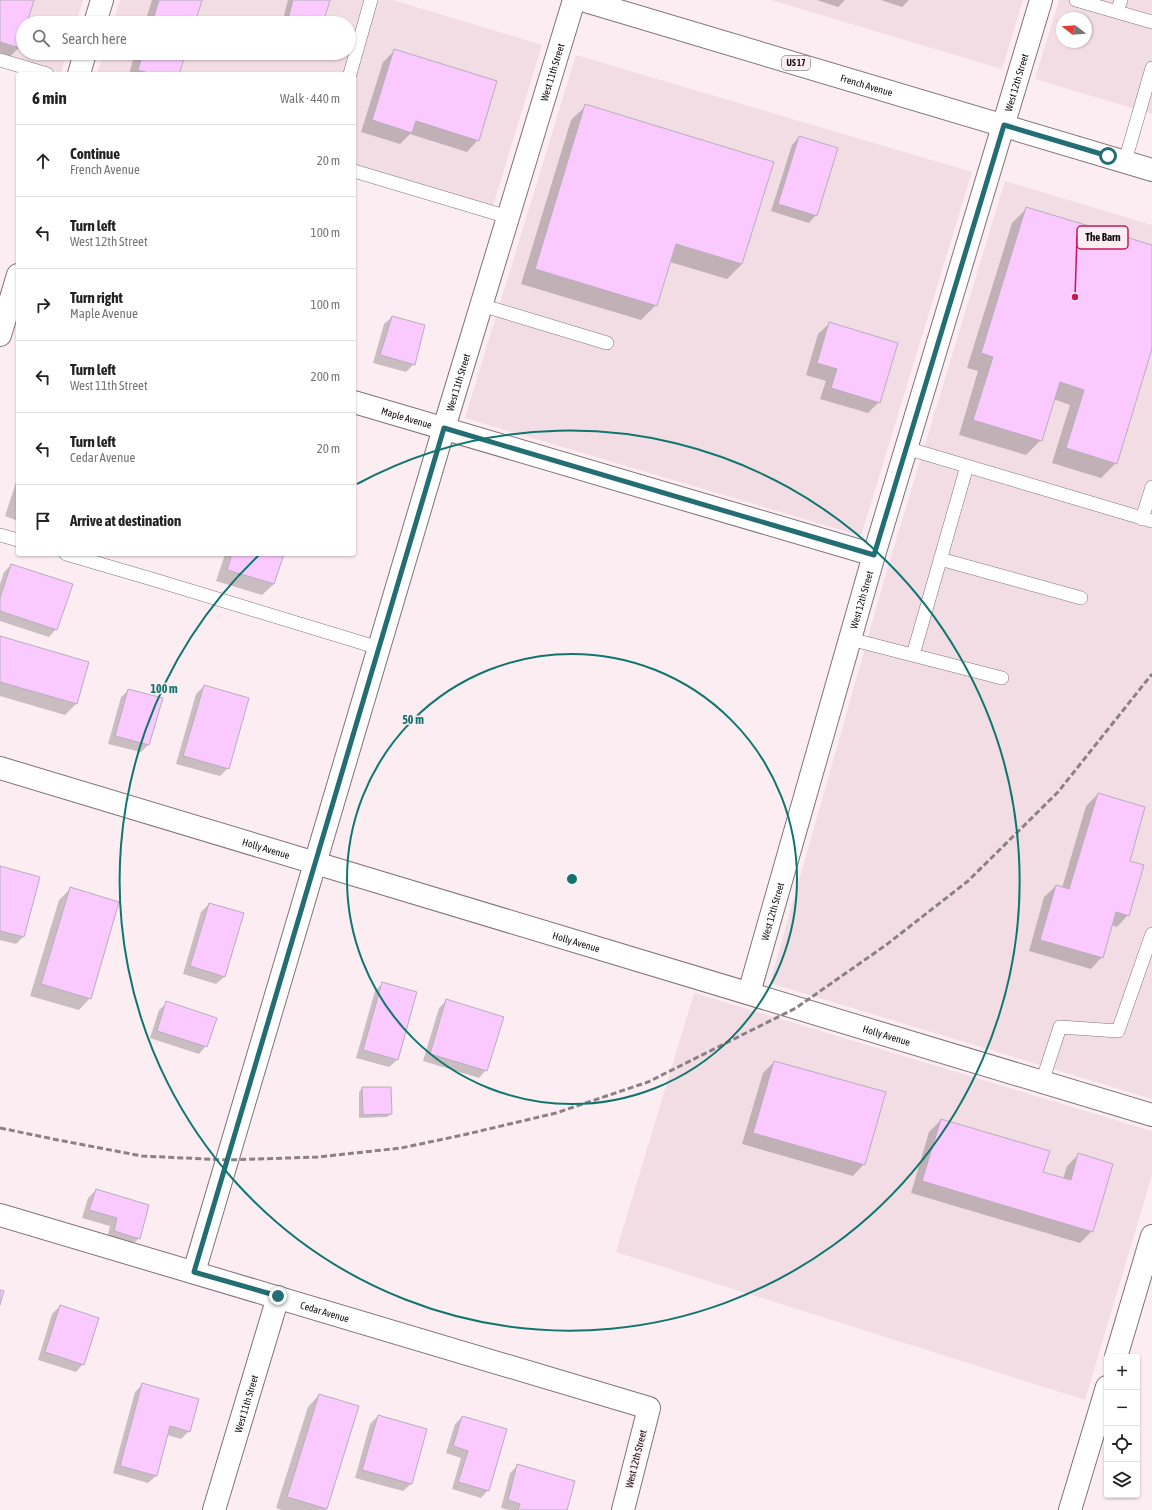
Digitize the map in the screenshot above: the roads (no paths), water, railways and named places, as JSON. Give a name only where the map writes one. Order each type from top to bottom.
[{"type":"street","points":[[97,16],[102,0]]},
{"type":"street","name":"West 11th Street","points":[[194,1272],[444,428],[574,0]]},
{"type":"street","name":"French Avenue","points":[[582,0],[1152,170]]},
{"type":"street","name":"West 12th Street","points":[[749,993],[874,555],[1041,0]]},
{"type":"street","points":[[80,72],[84,60]]},
{"type":"street","points":[[0,335],[16,281]]},
{"type":"street","name":"Maple Avenue","points":[[356,403],[874,555]]},
{"type":"street","name":"Holly Avenue","points":[[0,768],[1152,1115]]},
{"type":"street","name":"Cedar Avenue","points":[[0,1215],[278,1296],[650,1408]]},
{"type":"street","points":[[1117,1354],[1152,1236]]},
{"type":"street","name":"West 11th Street","points":[[214,1510],[278,1296]]},
{"type":"street","points":[[1070,1510],[1106,1390]]},
{"type":"street","name":"West 12th Street","points":[[623,1510],[650,1408]]},
{"type":"lane","points":[[356,53],[371,0]]},
{"type":"lane","points":[[1076,0],[1119,6],[1152,22]]},
{"type":"lane","points":[[0,60],[40,72]]},
{"type":"lane","points":[[351,72],[354,60]]},
{"type":"lane","points":[[1125,161],[1152,68]]},
{"type":"lane","points":[[356,172],[508,217]]},
{"type":"lane","points":[[481,305],[607,344]]},
{"type":"lane","points":[[906,448],[1147,520],[1152,487]]},
{"type":"lane","points":[[913,655],[966,466]]},
{"type":"lane","points":[[0,535],[16,539]]},
{"type":"lane","points":[[73,556],[379,648]]},
{"type":"lane","points":[[940,559],[1081,598]]},
{"type":"lane","points":[[850,638],[1002,678]]},
{"type":"lane","points":[[1042,1082],[1060,1027],[1118,1031],[1152,934]]},
{"type":"railway","points":[[0,1128],[142,1156],[227,1160],[318,1157],[401,1148],[463,1135],[556,1113],[648,1082],[796,1008],[886,945],[968,881],[1058,792],[1152,674]]},
{"type":"place","name":"The Barn","points":[[1075,297]]}]
